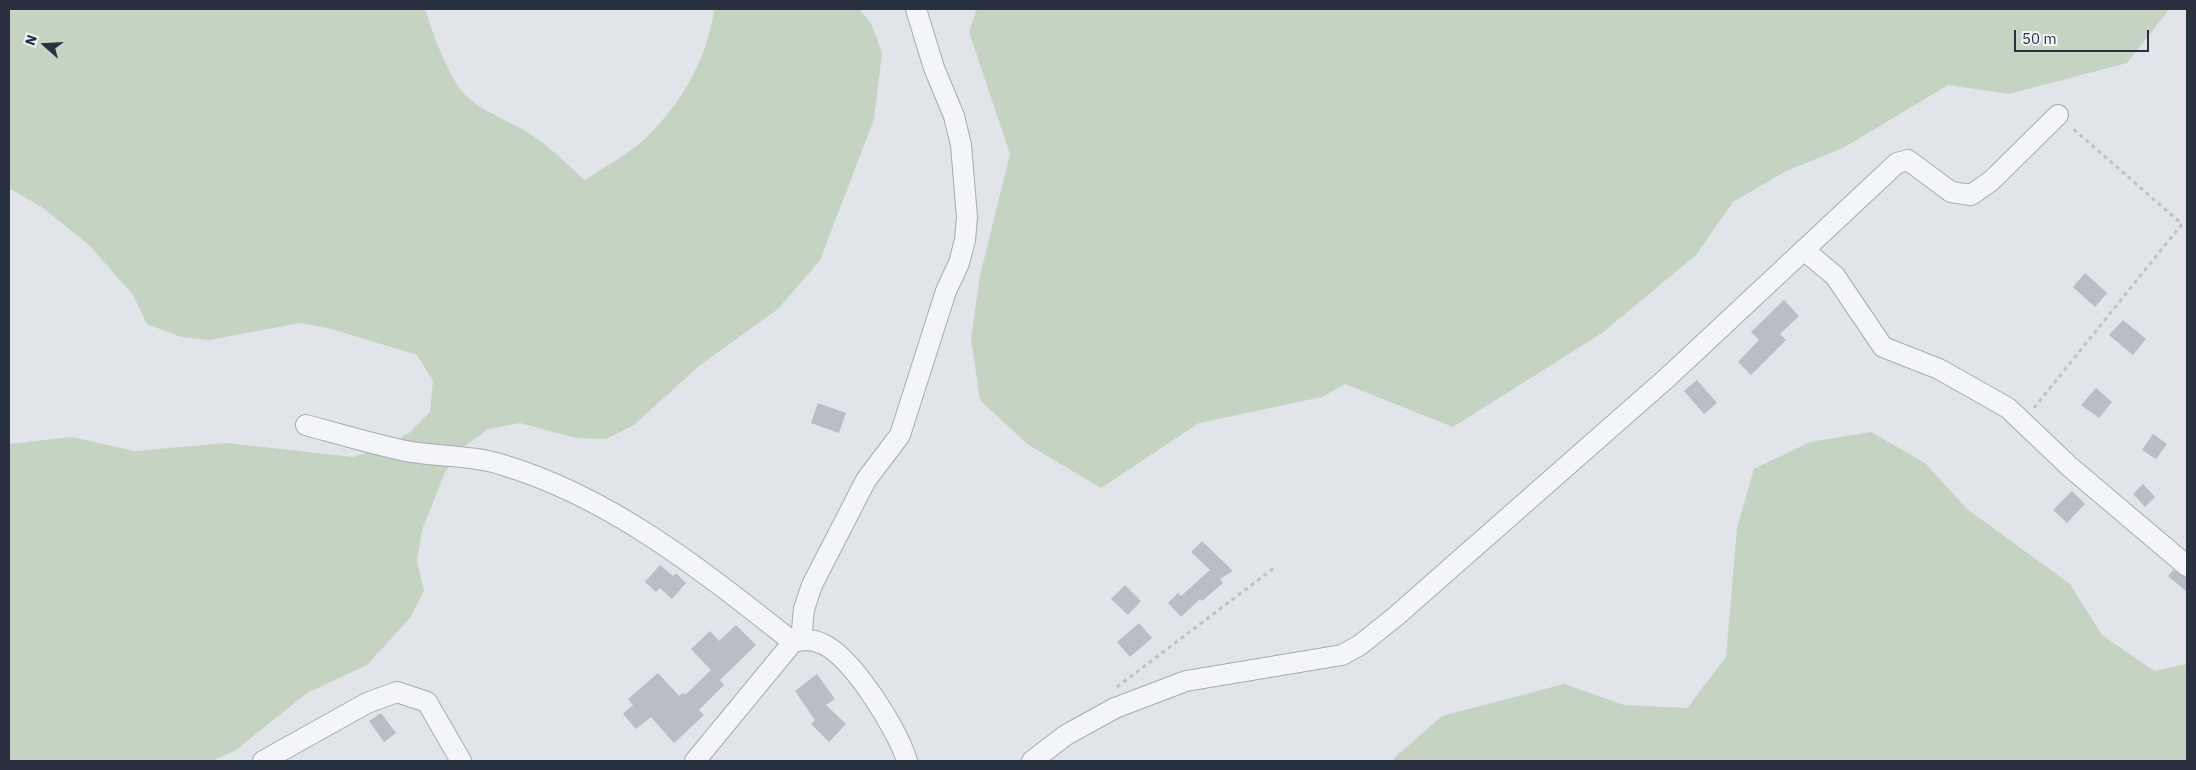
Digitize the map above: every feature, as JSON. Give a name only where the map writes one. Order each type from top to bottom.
[{"type":"street","points":[[695,761],[797,641],[804,609],[820,569],[866,480],[900,435],[946,292],[959,263],[965,240],[967,217],[961,145],[954,116],[934,68],[916,9]]},
{"type":"street","points":[[1032,761],[1066,735],[1106,713],[1186,681],[1342,655],[1360,645],[1395,617],[1668,377],[1897,163],[1908,160],[1951,192],[1971,194],[1991,181],[2058,115]]},
{"type":"street","points":[[1804,250],[1835,276],[1883,347],[1939,369],[1976,388],[2008,408],[2110,503],[2187,566]]},
{"type":"street","points":[[306,425],[406,451],[501,464],[563,487],[596,504],[672,550],[797,641],[823,644],[835,652],[872,696],[892,727],[907,761]]},
{"type":"street","points":[[263,761],[367,703],[397,692],[427,702],[461,761]]},
{"type":"path","points":[[2023,422],[2182,224],[2058,115]]},
{"type":"path","points":[[1106,713],[1118,685],[1274,568]]},
{"type":"green space","points":[[9,9],[425,9],[445,61],[455,81],[467,97],[540,141],[585,180],[639,144],[666,116],[689,83],[698,65],[711,28],[714,9],[859,9],[871,23],[882,53],[874,119],[820,260],[778,309],[699,366],[634,425],[606,439],[576,438],[520,423],[488,429],[464,447],[445,472],[422,530],[417,561],[424,591],[410,618],[367,665],[307,693],[236,750],[212,761],[9,761],[9,444],[72,437],[134,451],[227,443],[353,457],[382,448],[409,433],[430,412],[433,381],[417,355],[328,328],[300,323],[209,340],[181,337],[147,324],[133,295],[89,245],[43,208],[9,188]]},
{"type":"green space","points":[[977,9],[2168,9],[2127,63],[2009,94],[1948,85],[1843,148],[1786,171],[1733,202],[1696,255],[1602,333],[1453,427],[1345,384],[1322,397],[1199,423],[1101,488],[1027,444],[980,400],[971,338],[980,276],[1010,154],[969,32]]},
{"type":"green space","points":[[1871,432],[1925,463],[1967,509],[2070,584],[2102,635],[2154,671],[2187,664],[2187,761],[1394,761],[1394,758],[1442,716],[1564,684],[1624,705],[1687,708],[1726,657],[1737,528],[1754,469],[1810,442]]},
{"type":"building","points":[[2085,273],[2107,293],[2095,307],[2073,287]]},
{"type":"building","points":[[1784,300],[1799,316],[1780,334],[1786,340],[1751,375],[1738,362],[1759,340],[1751,332]]},
{"type":"building","points":[[2123,320],[2146,339],[2133,355],[2109,335]]},
{"type":"building","points":[[1697,380],[1717,403],[1704,414],[1684,391]]},
{"type":"building","points":[[2096,388],[2112,402],[2099,418],[2081,405]]},
{"type":"building","points":[[818,403],[846,413],[839,433],[811,423]]},
{"type":"building","points":[[2153,434],[2167,444],[2156,459],[2142,450]]},
{"type":"building","points":[[2143,484],[2155,497],[2145,507],[2133,494]]},
{"type":"building","points":[[2072,491],[2085,504],[2067,523],[2053,510]]},
{"type":"building","points":[[1202,541],[1233,571],[1220,579],[1223,583],[1202,601],[1200,599],[1181,617],[1168,603],[1178,593],[1181,596],[1210,570],[1191,552]]},
{"type":"building","points":[[660,565],[673,576],[676,573],[686,583],[672,599],[660,588],[656,592],[645,582]]},
{"type":"building","points":[[2173,570],[2187,578],[2187,592],[2168,576]]},
{"type":"building","points":[[1125,585],[1141,601],[1128,615],[1111,599]]},
{"type":"building","points":[[1139,623],[1152,638],[1130,657],[1117,642]]},
{"type":"building","points":[[736,625],[756,645],[720,680],[724,685],[699,710],[704,715],[674,743],[651,717],[636,729],[623,714],[633,705],[628,699],[658,673],[679,696],[683,693],[685,695],[711,670],[691,649],[710,631],[719,641]]},
{"type":"building","points":[[817,674],[835,699],[826,705],[846,724],[829,742],[811,724],[815,720],[795,691]]},
{"type":"building","points":[[381,713],[396,733],[384,742],[369,721]]}]
